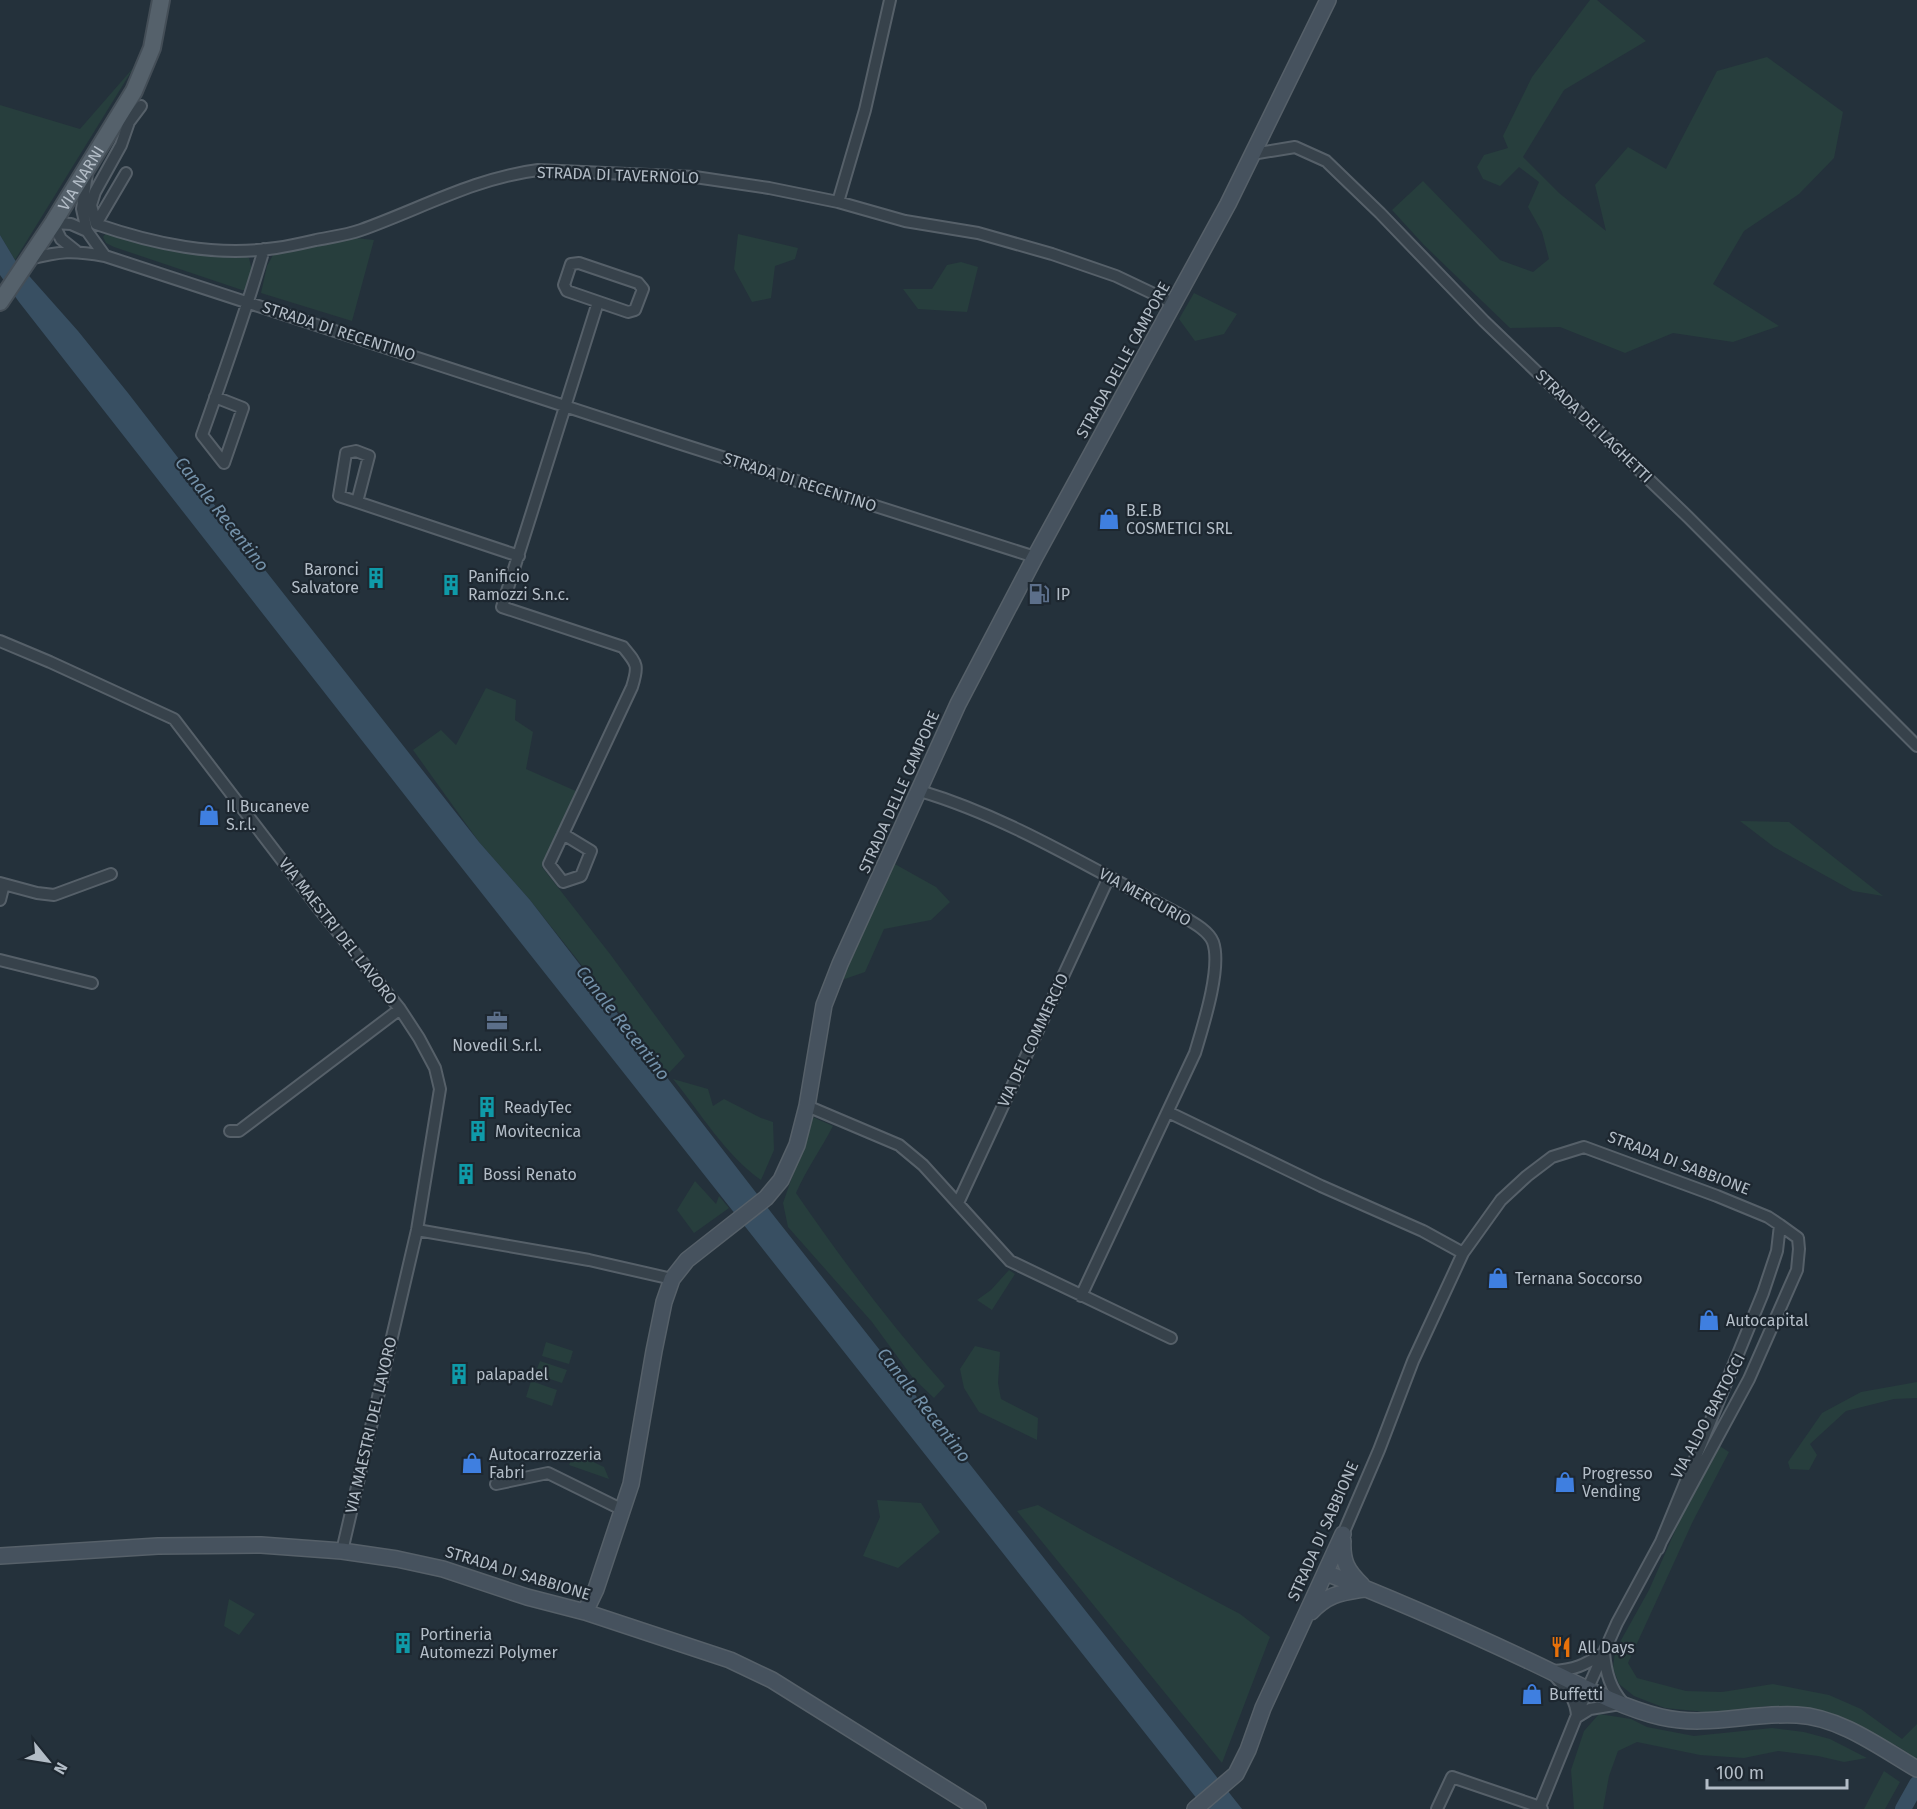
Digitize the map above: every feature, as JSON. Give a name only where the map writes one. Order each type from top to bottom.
[{"type":"main road","name":"VIA NARNI","points":[[2,299],[88,168],[134,91],[152,48],[161,0]]},
{"type":"main road","name":"STRADA DELLE CAMPORE","points":[[585,1612],[596,1589],[632,1484],[664,1302],[672,1279],[687,1260],[766,1198],[781,1180],[797,1145],[807,1106],[824,1005],[840,964],[958,704],[1035,557],[1228,204],[1328,0]]},
{"type":"main road","name":"STRADA DI SABBIONE","points":[[1195,1809],[1236,1773],[1248,1750],[1263,1708],[1343,1534]]},
{"type":"main road","points":[[1343,1534],[1342,1555],[1354,1577],[1367,1589]]},
{"type":"main road","name":"STRADA DI SABBIONE","points":[[0,1556],[158,1546],[261,1545],[342,1551],[443,1569],[527,1597],[585,1612],[730,1660],[772,1680],[978,1809]]},
{"type":"main road","points":[[1326,1573],[1367,1589],[1588,1688],[1662,1717],[1690,1721],[1722,1721],[1757,1715],[1799,1715],[1832,1723],[1917,1769]]},
{"type":"main road","points":[[1304,1620],[1322,1600],[1339,1593],[1367,1589]]},
{"type":"street","points":[[838,202],[865,110],[890,0]]},
{"type":"street","points":[[96,224],[91,205],[94,192],[121,145],[129,122],[141,106]]},
{"type":"street","name":"STRADA DEI LAGHETTI","points":[[1255,148],[1295,147],[1326,161],[1380,213],[1484,321],[1688,516],[1917,746]]},
{"type":"street","points":[[88,168],[82,209],[87,231],[105,255]]},
{"type":"street","name":"STRADA DI TAVERNOLO","points":[[96,224],[132,236],[177,246],[225,251],[264,249],[358,231],[484,181],[538,170],[695,177],[838,202],[905,221],[978,233],[1052,254],[1116,276],[1175,304]]},
{"type":"street","points":[[96,224],[126,173]]},
{"type":"street","points":[[76,251],[61,239],[53,223],[71,224],[87,231]]},
{"type":"street","points":[[249,302],[264,249]]},
{"type":"street","name":"STRADA DI RECENTINO","points":[[29,259],[59,252],[76,251],[105,255],[1035,557]]},
{"type":"street","points":[[579,263],[638,283],[643,289],[635,310],[628,312],[598,302],[567,291],[564,285],[572,264],[579,263]]},
{"type":"street","name":"STRADA DI RECENTINO","points":[[215,397],[243,408],[224,463],[202,435],[215,397],[249,302]]},
{"type":"street","points":[[563,834],[591,851],[581,876],[563,882],[549,864],[563,834],[632,687],[637,670],[634,660],[623,647],[502,607],[598,302]]},
{"type":"street","points":[[357,502],[369,456],[356,451],[346,453],[339,496],[357,502],[519,556]]},
{"type":"street","name":"VIA MAESTRI DEL LAVORO","points":[[0,641],[174,719],[320,910],[400,1009],[420,1038],[435,1068],[440,1089],[417,1230],[342,1551]]},
{"type":"street","name":"VIA MERCURIO","points":[[920,791],[951,801],[1021,831],[1177,913],[1200,927],[1213,940],[1214,976],[1207,1015],[1195,1053],[1081,1296]]},
{"type":"street","points":[[0,900],[2,884],[54,895],[111,874]]},
{"type":"street","name":"VIA DEL COMMERCIO","points":[[958,1203],[1109,877]]},
{"type":"street","points":[[0,960],[92,983]]},
{"type":"street","name":"VIA MAESTRI DEL LAVORO","points":[[230,1131],[239,1131],[400,1009]]},
{"type":"street","points":[[807,1106],[899,1145],[923,1165],[1010,1261],[1171,1338]]},
{"type":"street","points":[[1168,1112],[1463,1253]]},
{"type":"street","name":"STRADA DI SABBIONE","points":[[1343,1534],[1413,1361],[1463,1253],[1501,1200],[1552,1157],[1584,1147],[1717,1196],[1768,1217],[1780,1225]]},
{"type":"street","name":"VIA ALDO BARTOCCI","points":[[1437,1809],[1452,1778],[1541,1808],[1588,1688],[1617,1623],[1658,1549],[1749,1379],[1797,1270],[1798,1238],[1780,1225],[1777,1251],[1763,1293],[1658,1549]]},
{"type":"street","points":[[417,1230],[589,1260],[672,1279]]},
{"type":"street","points":[[496,1484],[548,1473],[623,1510]]},
{"type":"street","points":[[1551,1671],[1581,1667],[1604,1653],[1607,1675],[1623,1703],[1590,1709],[1577,1717]]},
{"type":"street","points":[[1551,1671],[1577,1704],[1577,1717]]},
{"type":"green space","points":[[1590,0],[1597,0],[1646,41],[1564,90],[1523,157],[1559,193],[1606,231],[1595,185],[1628,147],[1666,169],[1717,71],[1767,57],[1843,112],[1834,158],[1799,194],[1744,231],[1713,284],[1779,326],[1733,342],[1673,333],[1625,353],[1560,327],[1510,328],[1424,245],[1392,210],[1423,181],[1500,260],[1533,272],[1549,259],[1542,232],[1528,207],[1539,182],[1519,167],[1500,186],[1483,179],[1477,167],[1484,155],[1508,148],[1503,136],[1532,77]]},
{"type":"green space","points":[[134,67],[15,260],[0,235],[0,105],[80,129]]},
{"type":"green space","points":[[106,233],[241,255],[249,258],[253,275],[247,290],[242,290],[114,247],[106,243],[103,237]]},
{"type":"green space","points":[[738,234],[798,248],[795,259],[775,266],[771,298],[752,302],[734,269]]},
{"type":"green space","points":[[355,238],[374,240],[352,321],[261,293],[267,266],[273,255],[283,251]]},
{"type":"green space","points":[[961,262],[978,267],[967,312],[918,309],[903,289],[932,289],[947,265]]},
{"type":"green space","points":[[1194,293],[1237,314],[1224,334],[1195,341],[1179,319]]},
{"type":"green space","points":[[486,688],[516,700],[515,720],[533,732],[526,769],[578,792],[542,867],[685,1056],[668,1074],[530,900],[479,842],[413,750],[441,730],[456,745]]},
{"type":"green space","points":[[1740,821],[1789,822],[1883,896],[1853,891],[1774,847]]},
{"type":"green space","points":[[893,863],[936,887],[950,902],[931,920],[884,929],[865,972],[842,980]]},
{"type":"green space","points":[[673,1079],[708,1089],[713,1106],[724,1099],[773,1122],[774,1150],[761,1180],[736,1159]]},
{"type":"green space","points":[[808,1115],[833,1126],[796,1193],[867,1292],[945,1386],[934,1398],[913,1378],[872,1322],[788,1227],[783,1203],[800,1154]]},
{"type":"green space","points":[[695,1181],[716,1204],[719,1196],[729,1208],[694,1233],[677,1210]]},
{"type":"green space","points":[[1009,1270],[1015,1274],[992,1310],[977,1300],[991,1290]]},
{"type":"green space","points":[[546,1342],[573,1351],[569,1364],[542,1356]]},
{"type":"green space","points":[[975,1346],[1000,1352],[998,1383],[1001,1399],[1038,1418],[1037,1440],[979,1412],[964,1388],[960,1369]]},
{"type":"green space","points":[[540,1361],[567,1370],[562,1383],[535,1374]]},
{"type":"green space","points":[[531,1381],[557,1390],[552,1406],[526,1397]]},
{"type":"green space","points":[[1917,1382],[1917,1398],[1894,1399],[1846,1411],[1810,1444],[1817,1455],[1809,1470],[1790,1469],[1788,1462],[1822,1413],[1861,1392]]},
{"type":"green space","points":[[1718,1445],[1729,1452],[1693,1521],[1628,1663],[1637,1678],[1686,1691],[1722,1692],[1773,1684],[1829,1695],[1861,1709],[1902,1739],[1917,1724],[1917,1759],[1897,1746],[1833,1715],[1804,1708],[1766,1706],[1725,1714],[1665,1708],[1634,1696],[1619,1684],[1613,1668],[1615,1651],[1649,1590],[1690,1497]]},
{"type":"green space","points":[[574,1453],[604,1467],[609,1479],[569,1465]]},
{"type":"green space","points":[[877,1500],[921,1503],[940,1532],[898,1568],[863,1556],[880,1517]]},
{"type":"green space","points":[[1038,1505],[1240,1614],[1270,1637],[1222,1763],[1017,1511]]},
{"type":"green space","points":[[229,1599],[255,1614],[239,1635],[224,1626]]},
{"type":"green space","points":[[1599,1714],[1631,1719],[1647,1727],[1694,1736],[1772,1728],[1804,1732],[1830,1739],[1867,1758],[1844,1762],[1778,1751],[1744,1758],[1700,1755],[1637,1742],[1618,1751],[1609,1776],[1603,1809],[1574,1809],[1571,1770],[1584,1731]]},
{"type":"green space","points":[[1884,1771],[1900,1782],[1885,1809],[1864,1809]]},
{"type":"water","name":"Canale Recentino","points":[[0,235],[15,260],[78,331],[128,393],[479,842],[530,900],[774,1216],[1242,1809],[1205,1809],[439,839],[19,302],[0,275]]},
{"type":"waterway","points":[[1903,1809],[1917,1784]]},
{"type":"place","name":"B.E.B COSMETICI SRL","points":[[1109,519]]},
{"type":"place","name":"Baronci Salvatore","points":[[376,578]]},
{"type":"place","name":"Panificio Ramozzi S.n.c.","points":[[451,585]]},
{"type":"place","name":"IP","points":[[1039,594]]},
{"type":"place","name":"Il Bucaneve S.r.l.","points":[[209,815]]},
{"type":"place","name":"Novedil S.r.l.","points":[[497,1021]]},
{"type":"place","name":"ReadyTec","points":[[487,1107]]},
{"type":"place","name":"Movitecnica","points":[[478,1131]]},
{"type":"place","name":"Bossi Renato","points":[[466,1174]]},
{"type":"place","name":"Ternana Soccorso","points":[[1498,1278]]},
{"type":"place","name":"Autocapital","points":[[1709,1320]]},
{"type":"place","name":"palapadel","points":[[459,1374]]},
{"type":"place","name":"Autocarrozzeria Fabri","points":[[472,1463]]},
{"type":"place","name":"Progresso Vending","points":[[1565,1482]]},
{"type":"place","name":"Portineria Automezzi Polymer","points":[[403,1643]]},
{"type":"place","name":"All Days","points":[[1561,1647]]},
{"type":"place","name":"Buffetti","points":[[1532,1694]]}]
